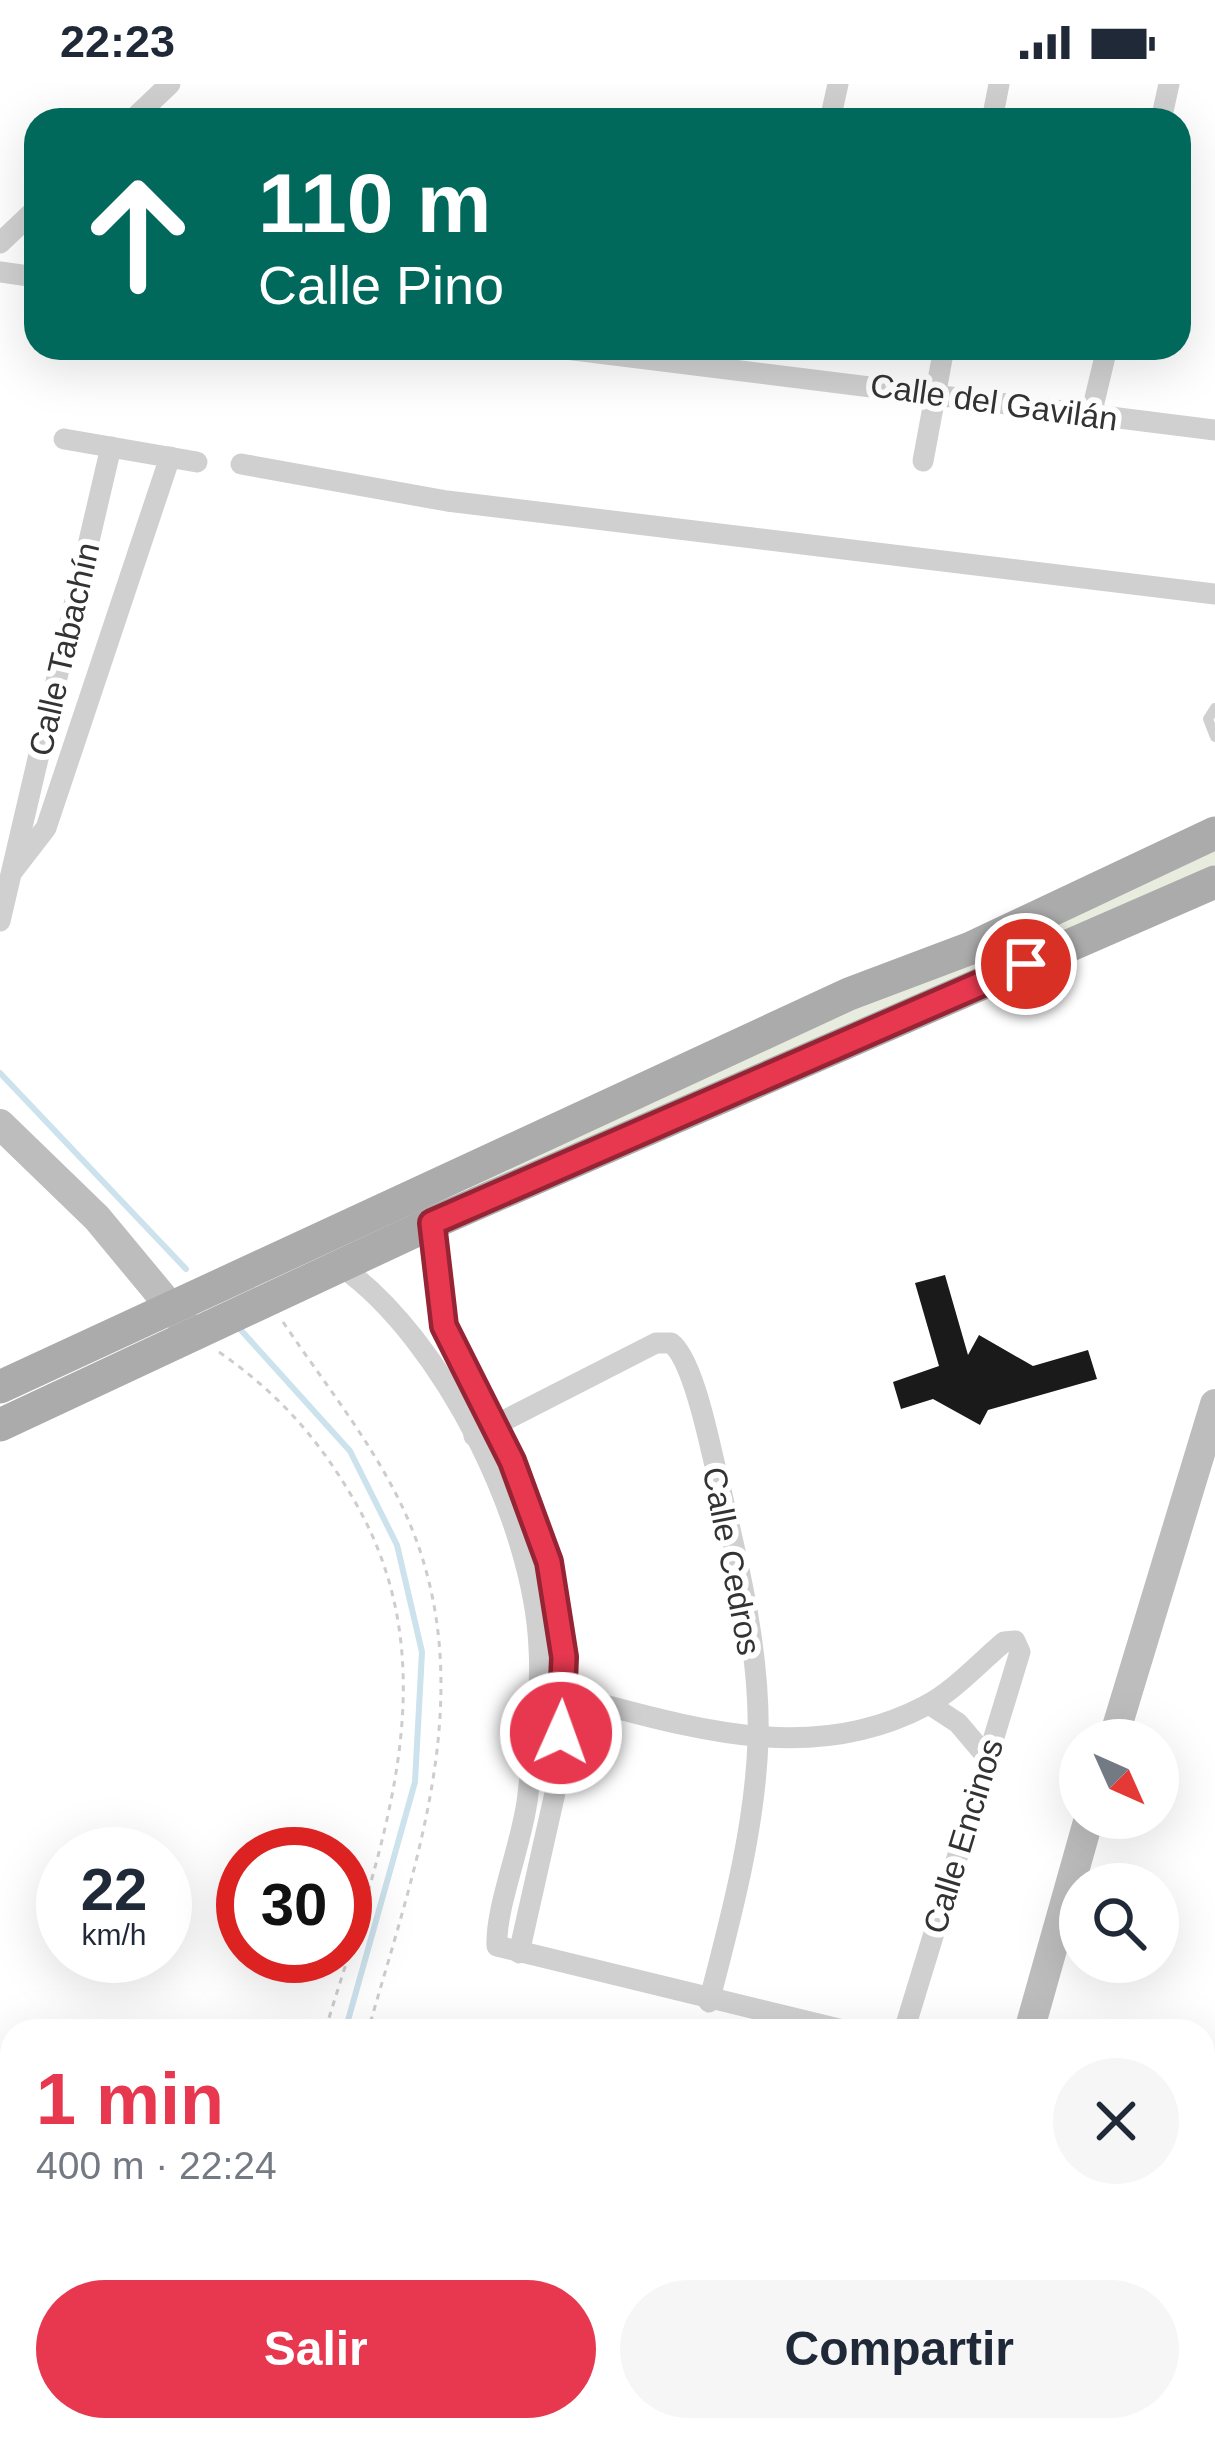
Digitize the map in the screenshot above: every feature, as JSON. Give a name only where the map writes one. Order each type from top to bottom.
[{"type":"main road","points":[[0,1425],[185,1322],[429,1208],[849,994],[971,948],[1215,833]]},
{"type":"main road","points":[[0,1387],[185,1322],[268,1301],[342,1267],[429,1208],[1215,882]]},
{"type":"street","points":[[145,108],[170,84]]},
{"type":"street","points":[[0,243],[24,220]]},
{"type":"street","name":"Calle del Gavilán","points":[[680,360],[1215,430]]},
{"type":"street","points":[[775,373],[778,360]]},
{"type":"street","points":[[923,461],[941,360]]},
{"type":"street","points":[[1091,416],[1104,360]]},
{"type":"street","points":[[64,439],[197,462]]},
{"type":"street","name":"Calle Tabachín","points":[[0,921],[111,447]]},
{"type":"street","points":[[12,873],[46,827],[170,457]]},
{"type":"street","points":[[241,464],[447,501],[1215,594]]},
{"type":"street","points":[[0,1124],[97,1218],[185,1322]]},
{"type":"street","points":[[429,1208],[438,1301],[457,1358],[496,1424],[549,1562],[562,1640],[563,1694],[549,1834],[519,1954]]},
{"type":"street","points":[[342,1267],[398,1318],[434,1367],[474,1436],[524,1562],[539,1648],[538,1688],[528,1801],[496,1942],[519,1954],[790,2019]]},
{"type":"street","points":[[398,1318],[438,1301]]},
{"type":"street","name":"Calle Cedros","points":[[474,1436],[656,1343],[678,1349],[707,1433],[742,1580],[758,1739],[740,1871],[709,2002]]},
{"type":"street","points":[[434,1367],[457,1358]]},
{"type":"street","points":[[1118,1719],[1215,1404]]},
{"type":"street","name":"Calle Encinos","points":[[908,2019],[1020,1652],[1015,1642],[1004,1642],[929,1705]]},
{"type":"street","points":[[538,1688],[677,1728],[758,1739],[854,1730],[929,1705],[958,1723],[986,1756]]},
{"type":"street","points":[[1032,2019],[1083,1839]]},
{"type":"lane","points":[[1215,708],[1208,718],[1215,737]]},
{"type":"path","points":[[268,1301],[398,1499],[429,1579],[439,1631],[445,1682],[437,1772],[371,2019]]},
{"type":"path","points":[[185,1322],[270,1388],[338,1472],[371,1529],[404,1641],[407,1690],[396,1791],[329,2019]]},
{"type":"shaded area","points":[[1215,841],[1215,865],[472,1196],[465,1180]]},
{"type":"building","points":[[945,1275],[968,1355],[979,1335],[1033,1366],[1088,1350],[1097,1379],[988,1410],[980,1425],[933,1399],[901,1409],[893,1382],[939,1366],[915,1283]]},
{"type":"waterway","points":[[0,1073],[186,1269]]},
{"type":"waterway","points":[[239,1328],[350,1451],[397,1545],[422,1652],[415,1782],[348,2019]]},
{"type":"route","points":[[561,1733],[564,1657],[549,1562],[535,1515],[496,1424],[444,1326],[432,1223],[1026,964]]}]
